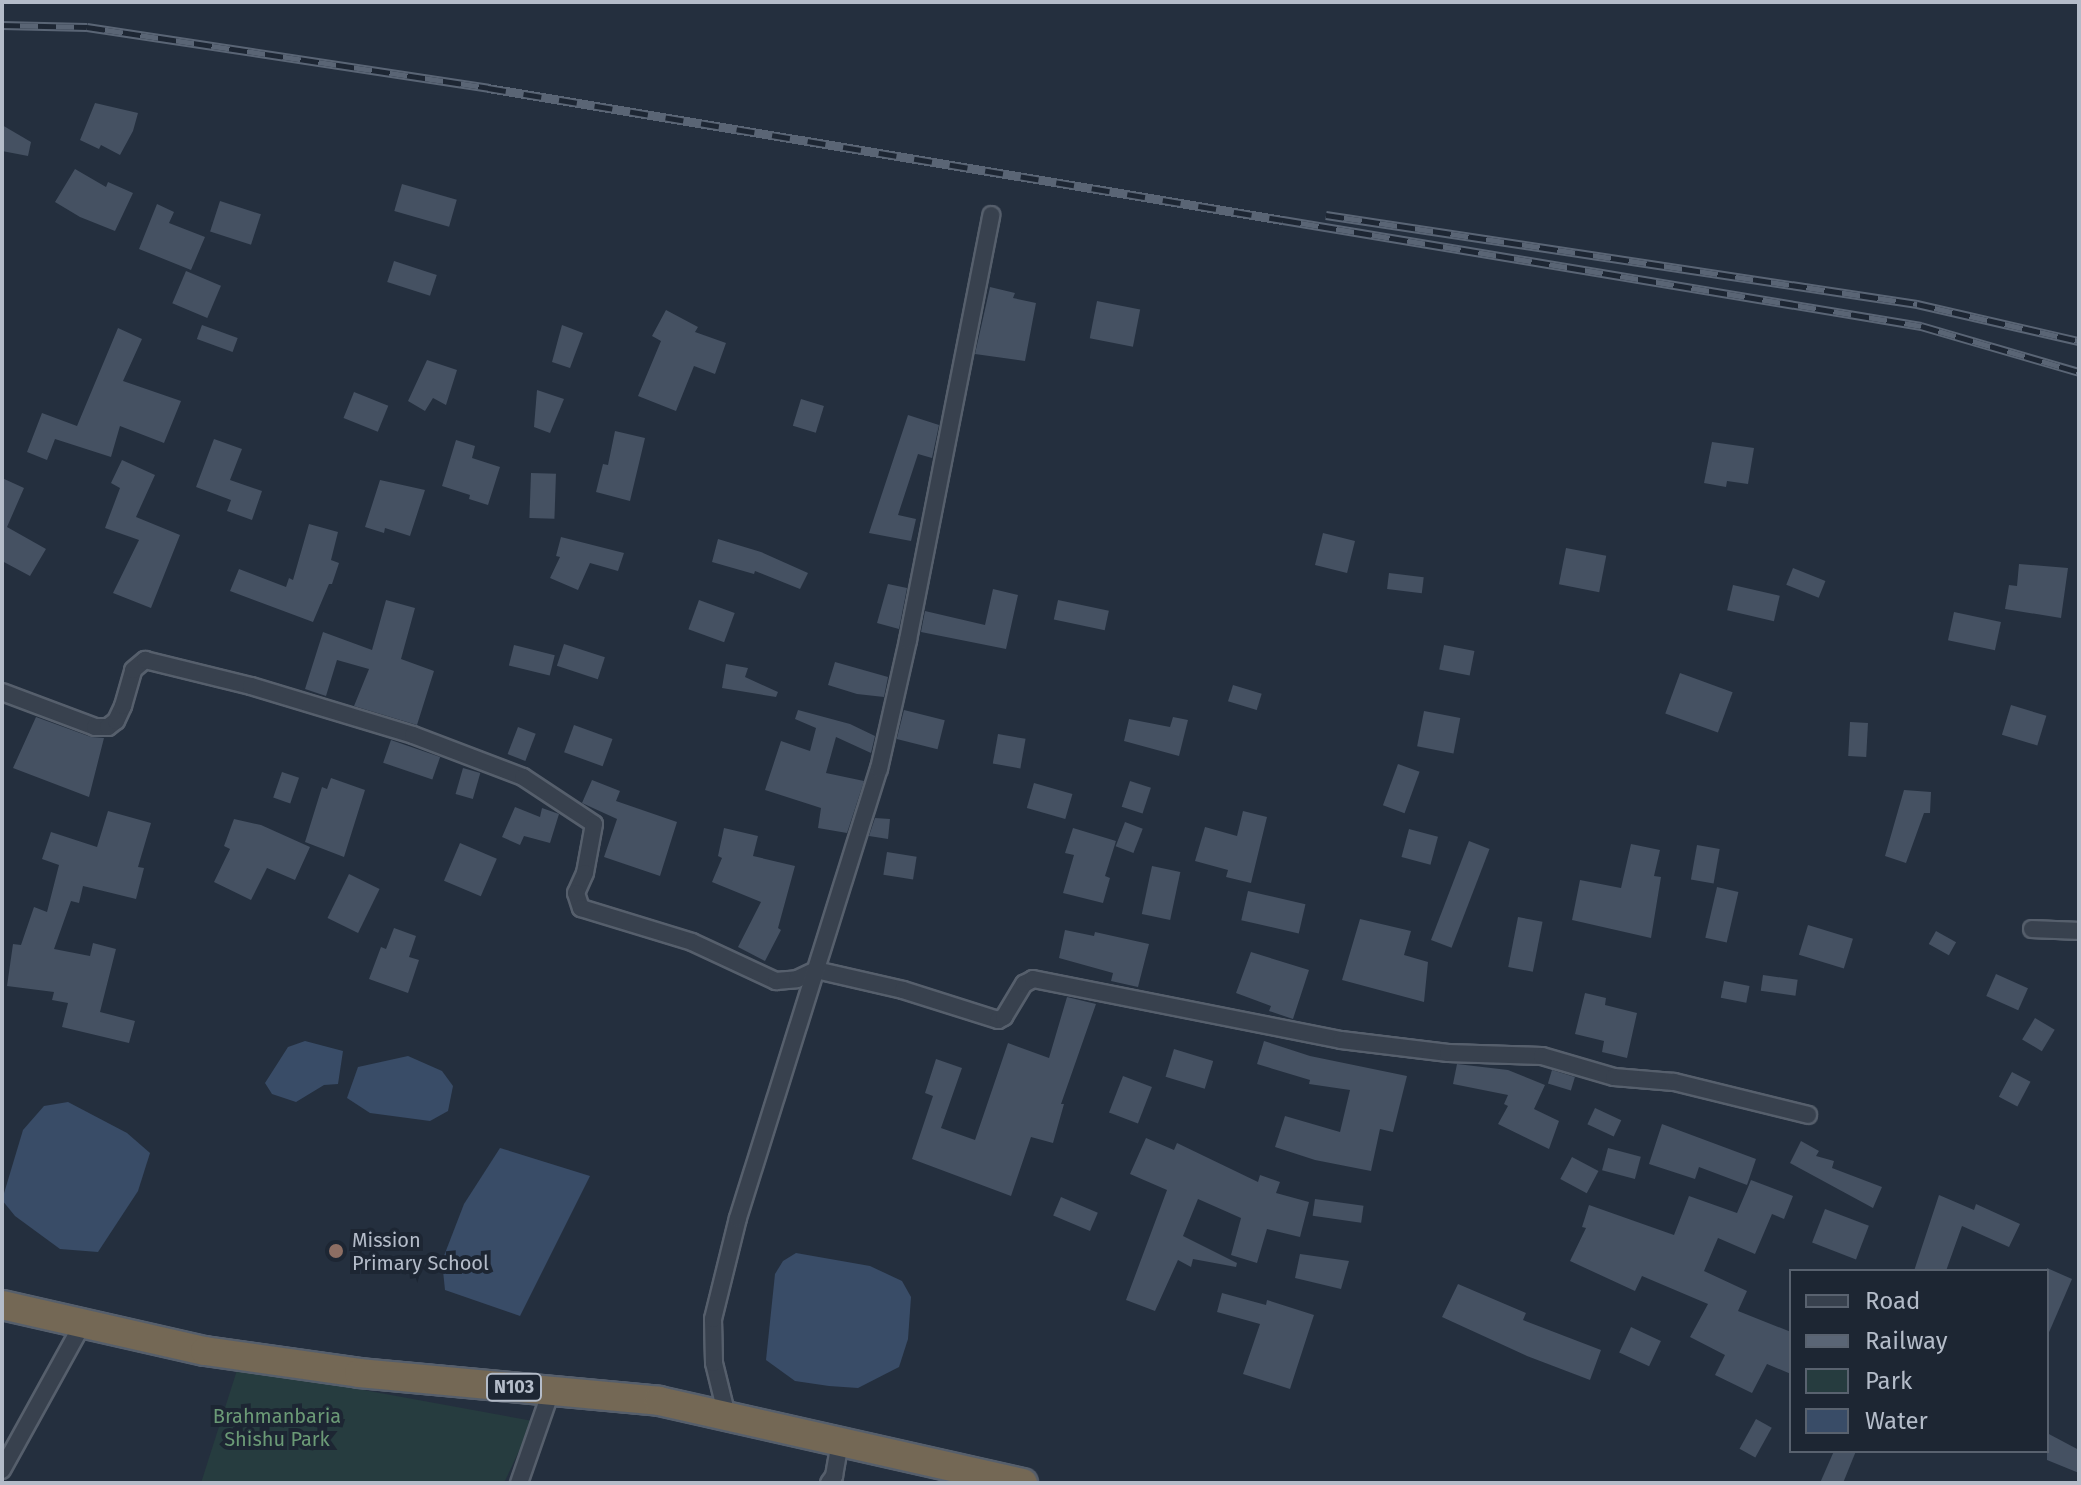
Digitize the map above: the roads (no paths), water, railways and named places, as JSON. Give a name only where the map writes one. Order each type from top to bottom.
[{"type":"highway","name":"N103","points":[[2,1305],[205,1351],[359,1373],[659,1401],[1023,1483]]},
{"type":"street","points":[[727,1416],[714,1363],[713,1319],[738,1218],[882,754],[908,640],[991,215]]},
{"type":"street","points":[[2,692],[95,727],[108,727],[116,721],[123,706],[133,670],[145,660],[251,686],[413,735],[523,777],[594,824],[585,873],[576,893],[581,908],[692,942],[776,981],[797,979],[816,970],[903,990],[990,1020],[1004,1017],[1017,993],[1033,979],[1341,1040],[1448,1053],[1542,1056],[1614,1077],[1674,1082],[1808,1115]]},
{"type":"street","points":[[2032,929],[2079,931]]},
{"type":"street","points":[[2,1470],[83,1323]]},
{"type":"street","points":[[519,1483],[551,1391]]},
{"type":"street","points":[[829,1483],[834,1476],[840,1442]]},
{"type":"water","points":[[305,1041],[343,1051],[338,1084],[324,1085],[296,1102],[272,1094],[265,1083],[288,1047]]},
{"type":"water","points":[[408,1056],[442,1071],[453,1086],[448,1111],[430,1121],[370,1113],[347,1098],[358,1067]]},
{"type":"water","points":[[68,1102],[127,1133],[150,1153],[138,1191],[98,1252],[60,1249],[15,1216],[2,1200],[23,1130],[44,1106]]},
{"type":"water","points":[[500,1148],[590,1176],[520,1316],[445,1290],[442,1261],[464,1204]]},
{"type":"water","points":[[796,1253],[870,1266],[902,1281],[911,1297],[908,1339],[899,1367],[858,1388],[795,1381],[766,1360],[775,1274],[783,1261]]},
{"type":"railway","points":[[2,25],[87,27],[488,88],[1921,326],[2079,372]]},
{"type":"railway","points":[[1326,215],[1917,304],[2079,341]]},
{"type":"place","name":"Mission Primary School","points":[[336,1251]]},
{"type":"park label","name":"Brahmanbaria Shishu Park","points":[[277,1428]]}]
